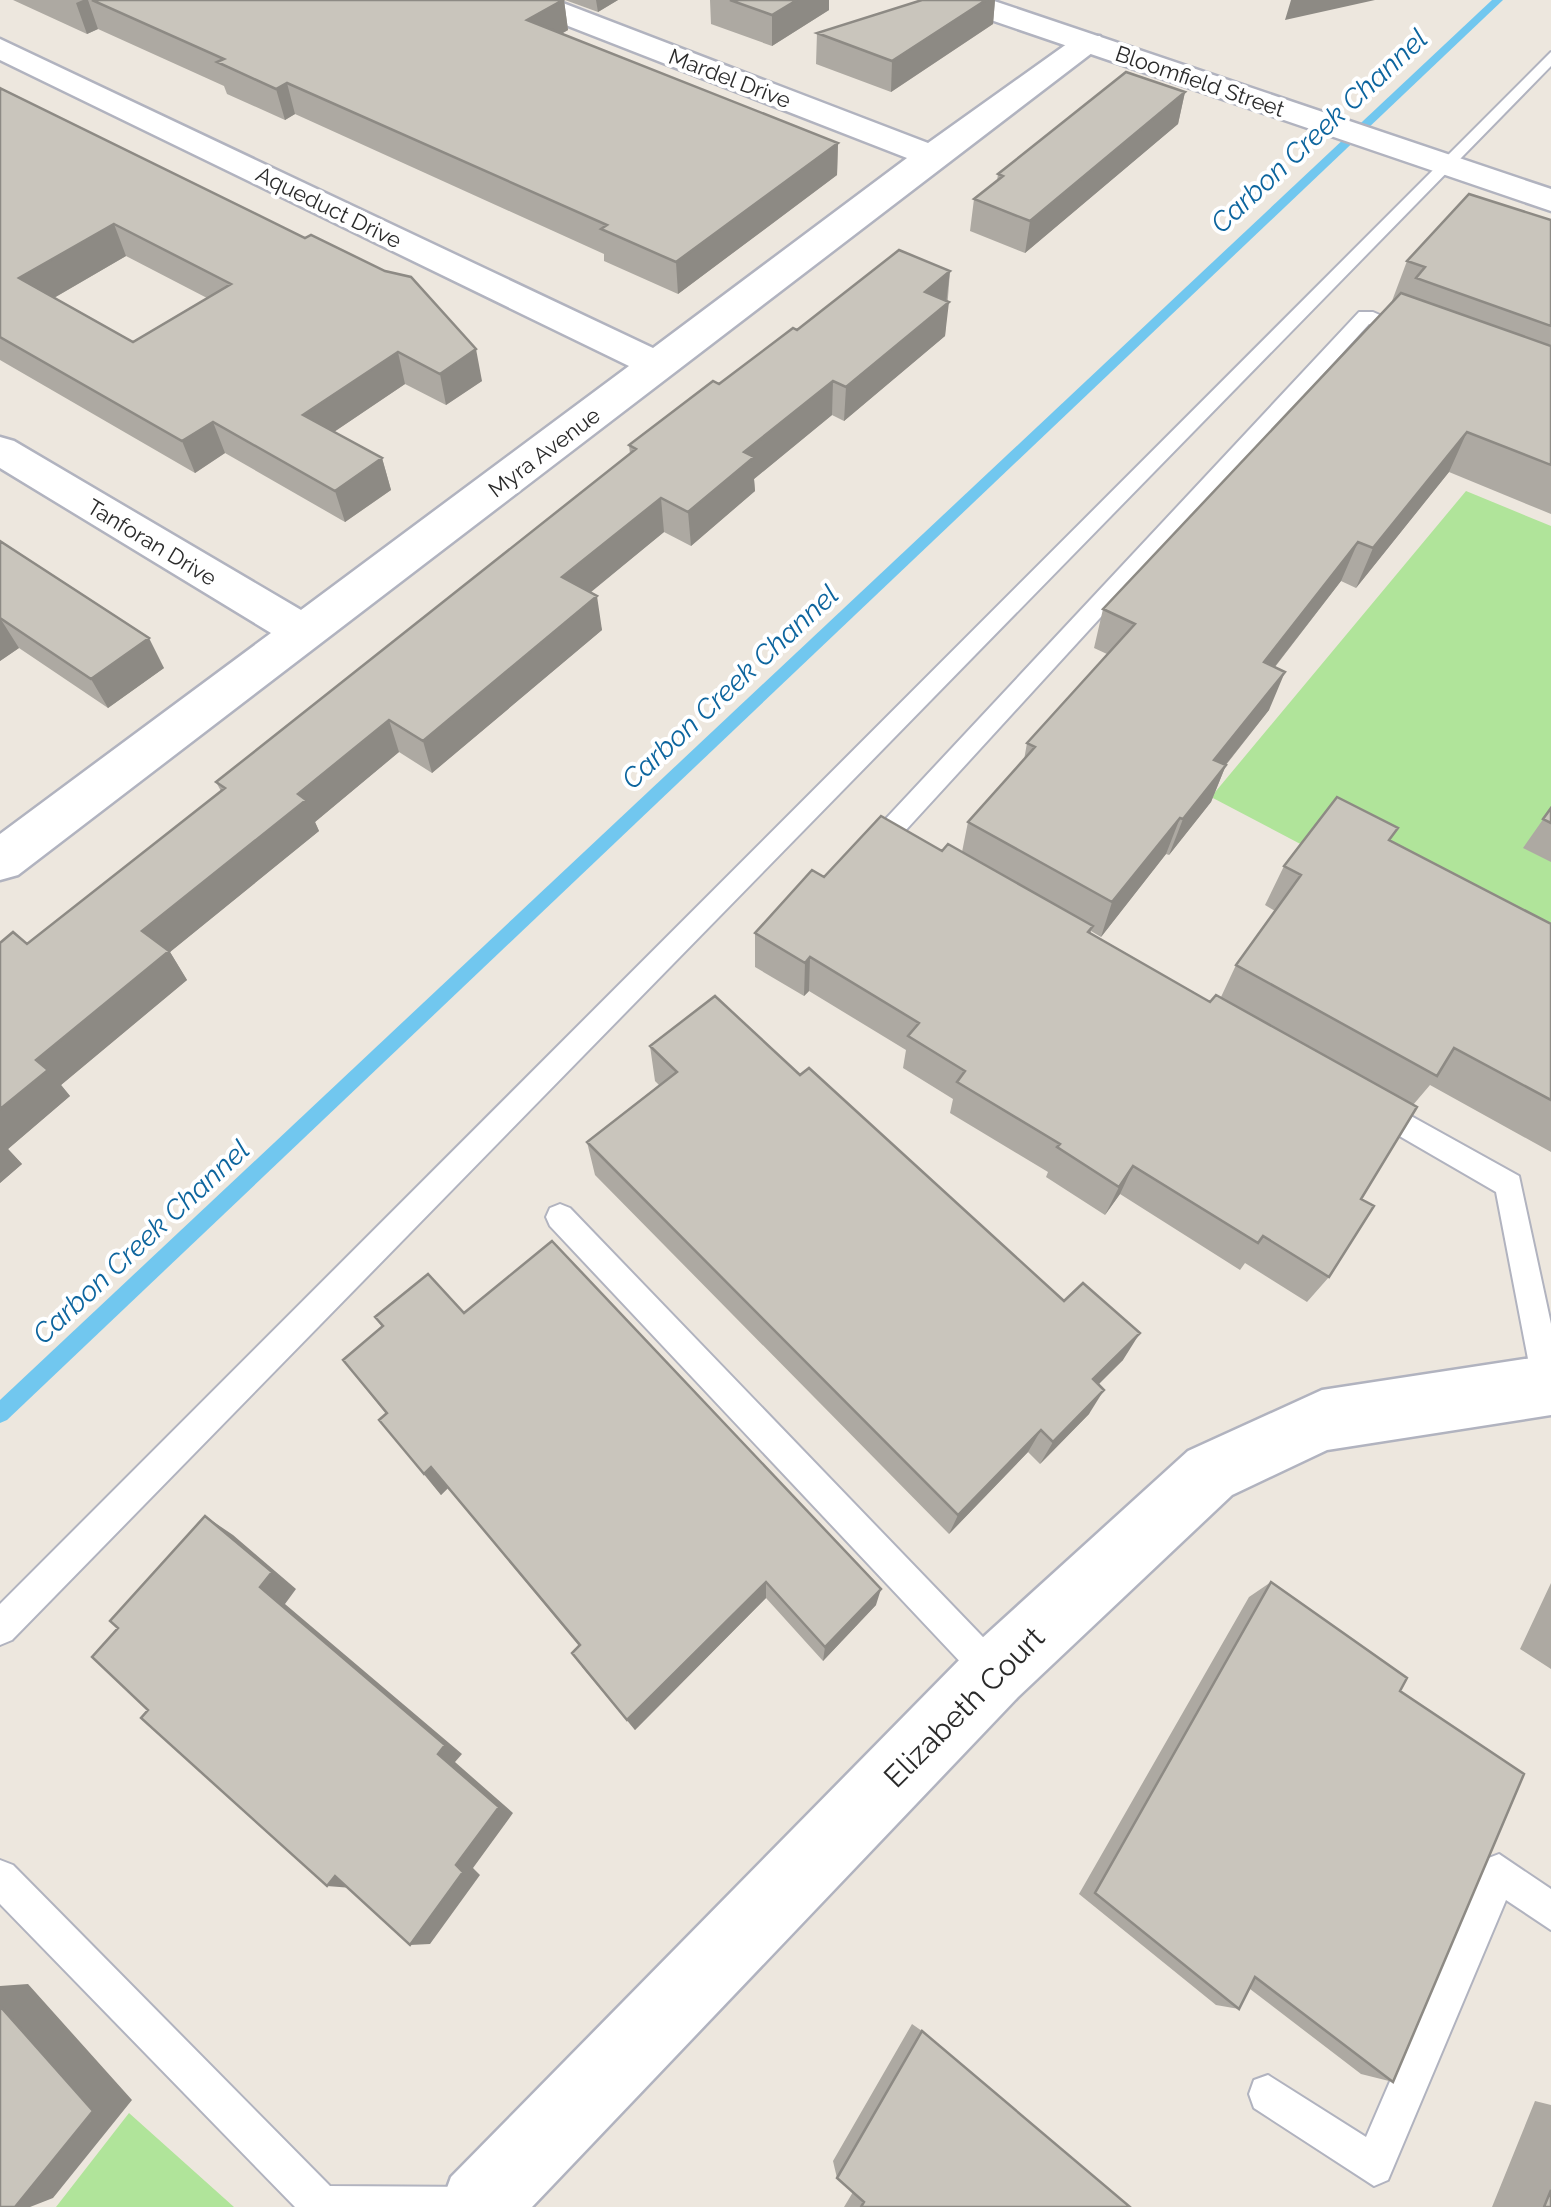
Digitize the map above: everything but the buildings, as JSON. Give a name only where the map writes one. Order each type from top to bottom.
[{"type":"street","name":"Mardel Drive","points":[[528,0],[932,156]]},
{"type":"street","name":"Bloomfield Street","points":[[961,0],[1551,201]]},
{"type":"street","name":"Myra Avenue","points":[[0,861],[932,156],[1089,43]]},
{"type":"street","name":"Aqueduct Drive","points":[[0,48],[658,365]]},
{"type":"street","name":"Tanforan Drive","points":[[0,450],[305,633]]},
{"type":"street","name":"Elizabeth Court","points":[[480,2206],[994,1673],[1210,1474],[1322,1420],[1550,1385]]},
{"type":"lane","points":[[0,1628],[1551,57]]},
{"type":"lane","points":[[938,862],[888,833],[1366,316],[1434,342]]},
{"type":"lane","points":[[1351,1094],[1509,1186],[1550,1385]]},
{"type":"lane","points":[[560,1217],[994,1673]]},
{"type":"lane","points":[[1268,2094],[1374,2166],[1498,1872],[1551,1912]]},
{"type":"lane","points":[[0,1878],[322,2206],[480,2206]]},
{"type":"green space","points":[[1466,491],[1551,526],[1551,976],[1211,797]]},
{"type":"green space","points":[[129,2113],[234,2207],[56,2207]]},
{"type":"waterway","name":"Carbon Creek Channel","points":[[0,1413],[1498,0]]}]
